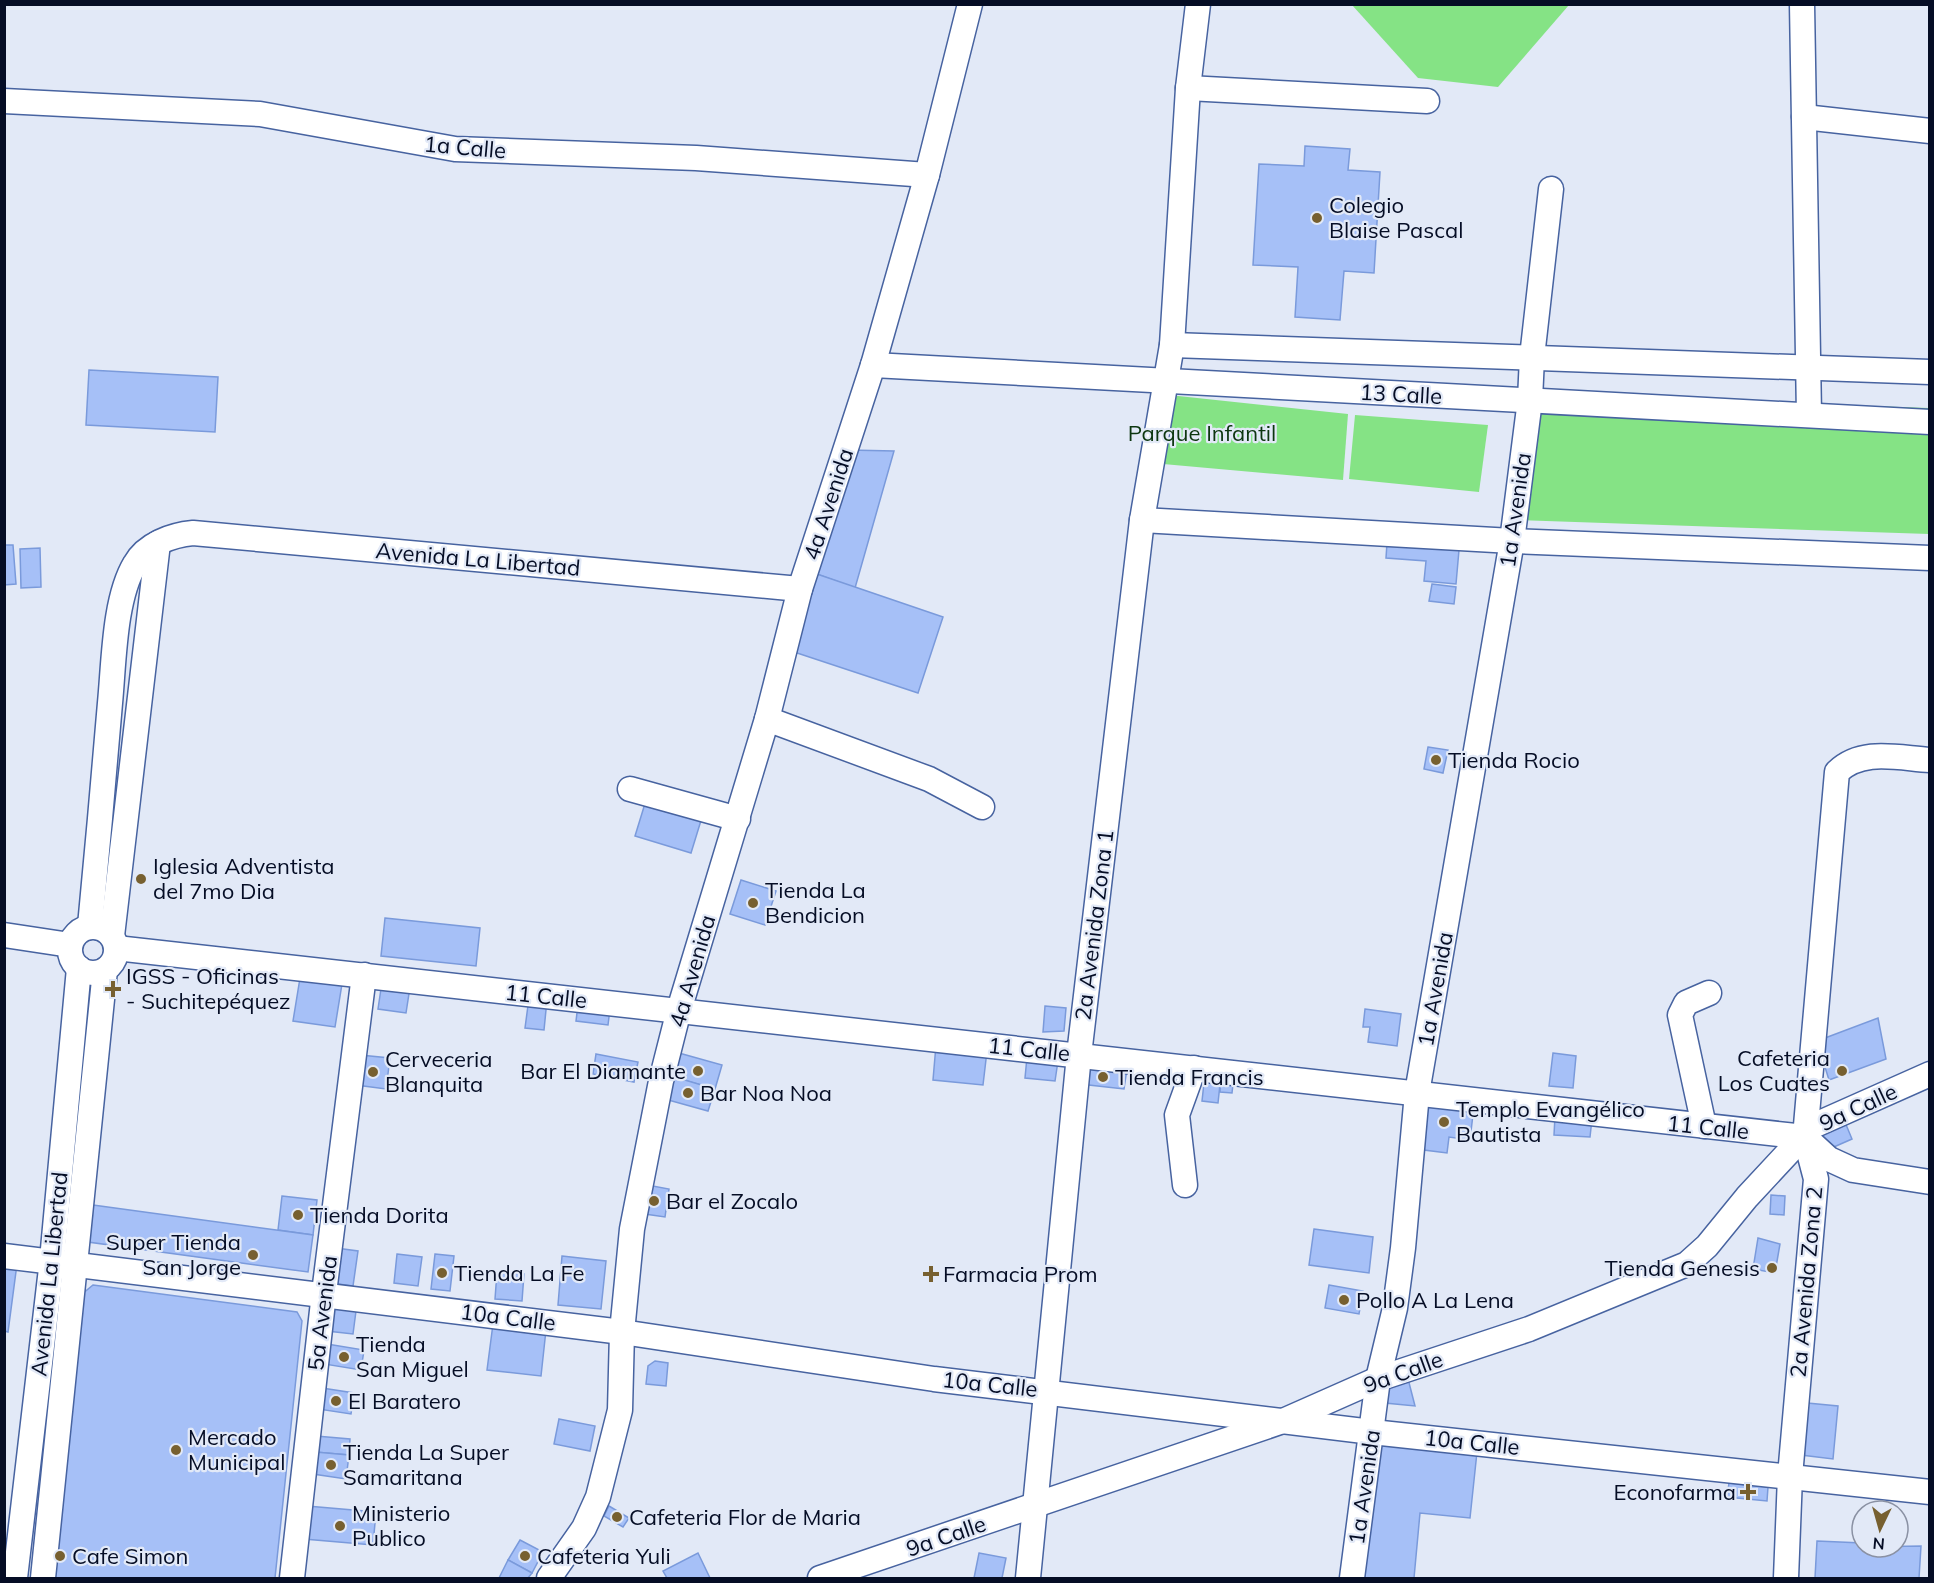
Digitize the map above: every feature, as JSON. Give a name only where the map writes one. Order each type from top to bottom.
[{"type":"street","name":"4a Avenida","points":[[549,1578],[584,1528],[598,1497],[620,1410],[622,1332],[632,1229],[661,1081],[679,1010],[767,719],[800,589],[873,365],[927,175],[970,4]]},
{"type":"street","name":"2a Avenida Zona 1","points":[[1029,1578],[1078,1055],[1142,520],[1172,345],[1188,88],[1198,4]]},
{"type":"street","points":[[1802,4],[1809,416]]},
{"type":"street","points":[[1188,88],[1426,101]]},
{"type":"street","name":"1a Calle","points":[[4,101],[260,114],[455,149],[696,158],[927,175]]},
{"type":"street","points":[[1804,117],[1929,131]]},
{"type":"street","name":"1a Avenida","points":[[1352,1578],[1378,1379],[1395,1308],[1403,1248],[1417,1093],[1512,541],[1530,400],[1532,357],[1551,189]]},
{"type":"street","name":"13 Calle","points":[[1172,345],[1929,372]]},
{"type":"street","name":"13 Calle","points":[[873,365],[1929,422]]},
{"type":"street","points":[[1142,520],[1512,541],[1929,558]]},
{"type":"street","name":"Avenida La Libertad","points":[[90,927],[116,648],[125,584],[136,561],[158,543],[174,535],[193,533],[800,589]]},
{"type":"street","points":[[114,942],[102,928],[90,927],[77,933],[70,945],[71,958],[79,968],[92,973],[105,970],[114,960],[114,942],[158,543]]},
{"type":"street","points":[[767,719],[929,779],[982,807]]},
{"type":"street","name":"2a Avenida Zona 2","points":[[1786,1578],[1790,1476],[1815,1179],[1805,1137],[1837,772],[1849,761],[1862,757],[1929,760]]},
{"type":"street","points":[[630,789],[738,819]]},
{"type":"street","points":[[4,935],[70,945]]},
{"type":"street","name":"11 Calle","points":[[114,942],[364,975],[1805,1137]]},
{"type":"street","name":"Avenida La Libertad","points":[[43,1578],[79,968]]},
{"type":"street","name":"Avenida La Libertad","points":[[15,1578],[105,970]]},
{"type":"street","name":"5a Avenida","points":[[292,1578],[324,1293],[364,975]]},
{"type":"street","points":[[1704,1126],[1680,1015],[1686,1003],[1709,993]]},
{"type":"street","points":[[1185,1185],[1177,1115],[1194,1068]]},
{"type":"street","name":"9a Calle","points":[[820,1578],[1283,1421],[1378,1379],[1529,1329],[1687,1264],[1707,1246],[1747,1197],[1814,1126],[1929,1074]]},
{"type":"street","points":[[1805,1137],[1829,1159],[1853,1170],[1929,1182]]},
{"type":"street","name":"10a Calle","points":[[4,1256],[324,1293],[622,1332],[934,1378],[1372,1432],[1929,1492]]},
{"type":"green space","points":[[1352,5],[1569,5],[1498,87],[1418,78]]},
{"type":"green space","points":[[1520,394],[1929,408],[1929,534],[1516,520]]},
{"type":"green space","name":"Parque Infantil","points":[[1169,395],[1348,414],[1343,480],[1163,464]]},
{"type":"green space","points":[[1355,415],[1488,425],[1479,492],[1349,479]]},
{"type":"building","name":"Colegio Blaise Pascal","points":[[1305,146],[1350,149],[1348,170],[1380,172],[1374,273],[1344,271],[1340,320],[1295,317],[1298,267],[1253,265],[1259,164],[1304,166]]},
{"type":"building","points":[[89,370],[218,377],[215,432],[86,425]]},
{"type":"building","points":[[848,450],[894,451],[855,588],[811,572]]},
{"type":"building","points":[[1387,543],[1459,550],[1456,584],[1424,581],[1426,561],[1386,558]]},
{"type":"building","points":[[4,545],[13,545],[16,584],[4,585]]},
{"type":"building","points":[[40,548],[41,587],[21,588],[20,549]]},
{"type":"building","points":[[811,572],[943,617],[918,693],[785,649]]},
{"type":"building","points":[[1432,584],[1456,587],[1454,604],[1429,601]]},
{"type":"building","name":"Tienda Rocio","points":[[1428,747],[1448,750],[1443,773],[1424,769]]},
{"type":"building","points":[[647,797],[703,814],[691,853],[635,836]]},
{"type":"building","name":"Tienda La Bendicion","points":[[741,880],[776,891],[765,925],[730,914]]},
{"type":"building","points":[[385,918],[480,928],[476,966],[381,956]]},
{"type":"building","points":[[300,978],[342,984],[335,1027],[293,1021]]},
{"type":"building","points":[[382,982],[410,987],[406,1013],[378,1009]]},
{"type":"building","points":[[529,998],[547,1000],[544,1030],[525,1028]]},
{"type":"building","points":[[578,1005],[610,1009],[608,1025],[576,1021]]},
{"type":"building","points":[[1045,1006],[1066,1008],[1064,1031],[1043,1032]]},
{"type":"building","points":[[1365,1009],[1401,1014],[1397,1046],[1368,1042],[1370,1027],[1363,1027]]},
{"type":"building","points":[[1878,1018],[1886,1059],[1829,1080],[1817,1041]]},
{"type":"building","points":[[936,1045],[987,1051],[983,1085],[933,1080]]},
{"type":"building","name":"Bar El Diamante","points":[[679,1053],[722,1065],[715,1089],[673,1077]]},
{"type":"building","points":[[1553,1053],[1576,1056],[1573,1088],[1549,1086]]},
{"type":"building","points":[[596,1054],[638,1062],[634,1082],[593,1074]]},
{"type":"building","name":"Cerveceria Blanquita","points":[[360,1055],[390,1058],[386,1089],[356,1085]]},
{"type":"building","points":[[1027,1057],[1058,1061],[1055,1081],[1025,1078]]},
{"type":"building","name":"Tienda Francis","points":[[1083,1064],[1127,1069],[1124,1089],[1080,1084]]},
{"type":"building","points":[[1205,1074],[1221,1075],[1218,1103],[1202,1101]]},
{"type":"building","name":"Bar Noa Noa","points":[[668,1075],[715,1089],[708,1111],[661,1098]]},
{"type":"building","points":[[1221,1075],[1234,1076],[1232,1093],[1220,1092]]},
{"type":"building","name":"Templo Evangélico Bautista","points":[[1419,1100],[1474,1106],[1470,1140],[1449,1137],[1447,1153],[1424,1150],[1425,1139],[1415,1138]]},
{"type":"building","points":[[1842,1115],[1852,1139],[1827,1150],[1816,1126]]},
{"type":"building","points":[[1555,1116],[1592,1119],[1590,1137],[1554,1135]]},
{"type":"building","name":"Bar el Zocalo","points":[[642,1184],[669,1189],[665,1217],[638,1213]]},
{"type":"building","points":[[1771,1195],[1785,1196],[1784,1215],[1770,1214]]},
{"type":"building","name":"Tienda Dorita","points":[[282,1196],[317,1200],[313,1235],[278,1230]]},
{"type":"building","points":[[93,1205],[313,1235],[308,1272],[88,1242]]},
{"type":"building","points":[[1314,1229],[1373,1237],[1369,1273],[1309,1265]]},
{"type":"building","points":[[1758,1238],[1780,1244],[1775,1273],[1753,1269]]},
{"type":"building","points":[[336,1248],[358,1251],[353,1286],[331,1283]]},
{"type":"building","points":[[397,1254],[422,1257],[418,1286],[394,1283]]},
{"type":"building","name":"Tienda La Fe","points":[[435,1254],[454,1256],[450,1291],[431,1289]]},
{"type":"building","points":[[562,1256],[606,1261],[601,1309],[558,1305]]},
{"type":"building","points":[[4,1263],[17,1264],[8,1332],[4,1331]]},
{"type":"building","points":[[497,1272],[524,1274],[522,1301],[495,1299]]},
{"type":"building","name":"Mercado Municipal","points":[[93,1285],[297,1312],[302,1321],[275,1578],[49,1578],[81,1295]]},
{"type":"building","name":"Pollo A La Lena","points":[[1329,1285],[1363,1291],[1359,1314],[1325,1308]]},
{"type":"building","points":[[330,1308],[356,1311],[353,1334],[327,1331]]},
{"type":"building","points":[[493,1324],[546,1330],[541,1376],[487,1370]]},
{"type":"building","name":"Tienda San Miguel","points":[[327,1344],[364,1350],[361,1370],[324,1364]]},
{"type":"building","points":[[655,1361],[668,1363],[666,1386],[646,1384],[648,1366]]},
{"type":"building","points":[[1406,1371],[1415,1406],[1385,1403],[1388,1376]]},
{"type":"building","name":"El Baratero","points":[[322,1388],[354,1393],[351,1414],[318,1409]]},
{"type":"building","points":[[1797,1402],[1838,1406],[1833,1459],[1801,1455]]},
{"type":"building","points":[[559,1419],[595,1426],[590,1451],[554,1444]]},
{"type":"building","points":[[316,1436],[350,1439],[349,1455],[315,1452]]},
{"type":"building","points":[[1376,1442],[1477,1452],[1470,1518],[1420,1513],[1414,1578],[1362,1578]]},
{"type":"building","name":"Tienda La Super Samaritana","points":[[315,1452],[349,1455],[346,1479],[313,1474]]},
{"type":"building","name":"Econofarma","points":[[1729,1483],[1768,1487],[1767,1501],[1727,1497]]},
{"type":"building","name":"Ministerio Publico","points":[[307,1506],[376,1512],[373,1545],[304,1539]]},
{"type":"building","name":"Cafeteria Flor de Maria","points":[[609,1506],[629,1518],[623,1527],[604,1516]]},
{"type":"building","name":"Cafeteria Yuli","points":[[520,1540],[543,1552],[532,1573],[508,1560]]},
{"type":"building","points":[[1817,1541],[1850,1542],[1850,1559],[1910,1559],[1910,1546],[1921,1546],[1919,1578],[1815,1578]]},
{"type":"building","points":[[698,1553],[710,1578],[667,1578],[663,1571]]},
{"type":"building","points":[[979,1553],[1006,1558],[1002,1578],[974,1578]]},
{"type":"building","points":[[508,1560],[532,1573],[528,1578],[499,1578]]},
{"type":"place","name":"Colegio Blaise Pascal","points":[[1317,218]]},
{"type":"place","name":"Tienda Rocio","points":[[1436,760]]},
{"type":"place","name":"Iglesia Adventista del 7mo Dia","points":[[141,879]]},
{"type":"place","name":"Tienda La Bendicion","points":[[753,903]]},
{"type":"place","name":"IGSS - Oficinas - Suchitepéquez","points":[[113,989]]},
{"type":"place","name":"Bar El Diamante","points":[[698,1071]]},
{"type":"place","name":"Cafeteria Los Cuates","points":[[1842,1071]]},
{"type":"place","name":"Cerveceria Blanquita","points":[[373,1072]]},
{"type":"place","name":"Tienda Francis","points":[[1103,1077]]},
{"type":"place","name":"Bar Noa Noa","points":[[688,1093]]},
{"type":"place","name":"Templo Evangélico Bautista","points":[[1444,1122]]},
{"type":"place","name":"Bar el Zocalo","points":[[654,1201]]},
{"type":"place","name":"Tienda Dorita","points":[[298,1215]]},
{"type":"place","name":"Super Tienda San Jorge","points":[[253,1255]]},
{"type":"place","name":"Tienda Genesis","points":[[1772,1268]]},
{"type":"place","name":"Tienda La Fe","points":[[442,1273]]},
{"type":"place","name":"Farmacia Prom","points":[[931,1274]]},
{"type":"place","name":"Pollo A La Lena","points":[[1344,1300]]},
{"type":"place","name":"Tienda San Miguel","points":[[344,1357]]},
{"type":"place","name":"El Baratero","points":[[336,1401]]},
{"type":"place","name":"Mercado Municipal","points":[[176,1450]]},
{"type":"place","name":"Tienda La Super Samaritana","points":[[331,1465]]},
{"type":"place","name":"Econofarma","points":[[1748,1492]]},
{"type":"place","name":"Cafeteria Flor de Maria","points":[[617,1517]]},
{"type":"place","name":"Ministerio Publico","points":[[340,1526]]},
{"type":"place","name":"Cafe Simon","points":[[60,1556]]},
{"type":"place","name":"Cafeteria Yuli","points":[[525,1556]]}]
